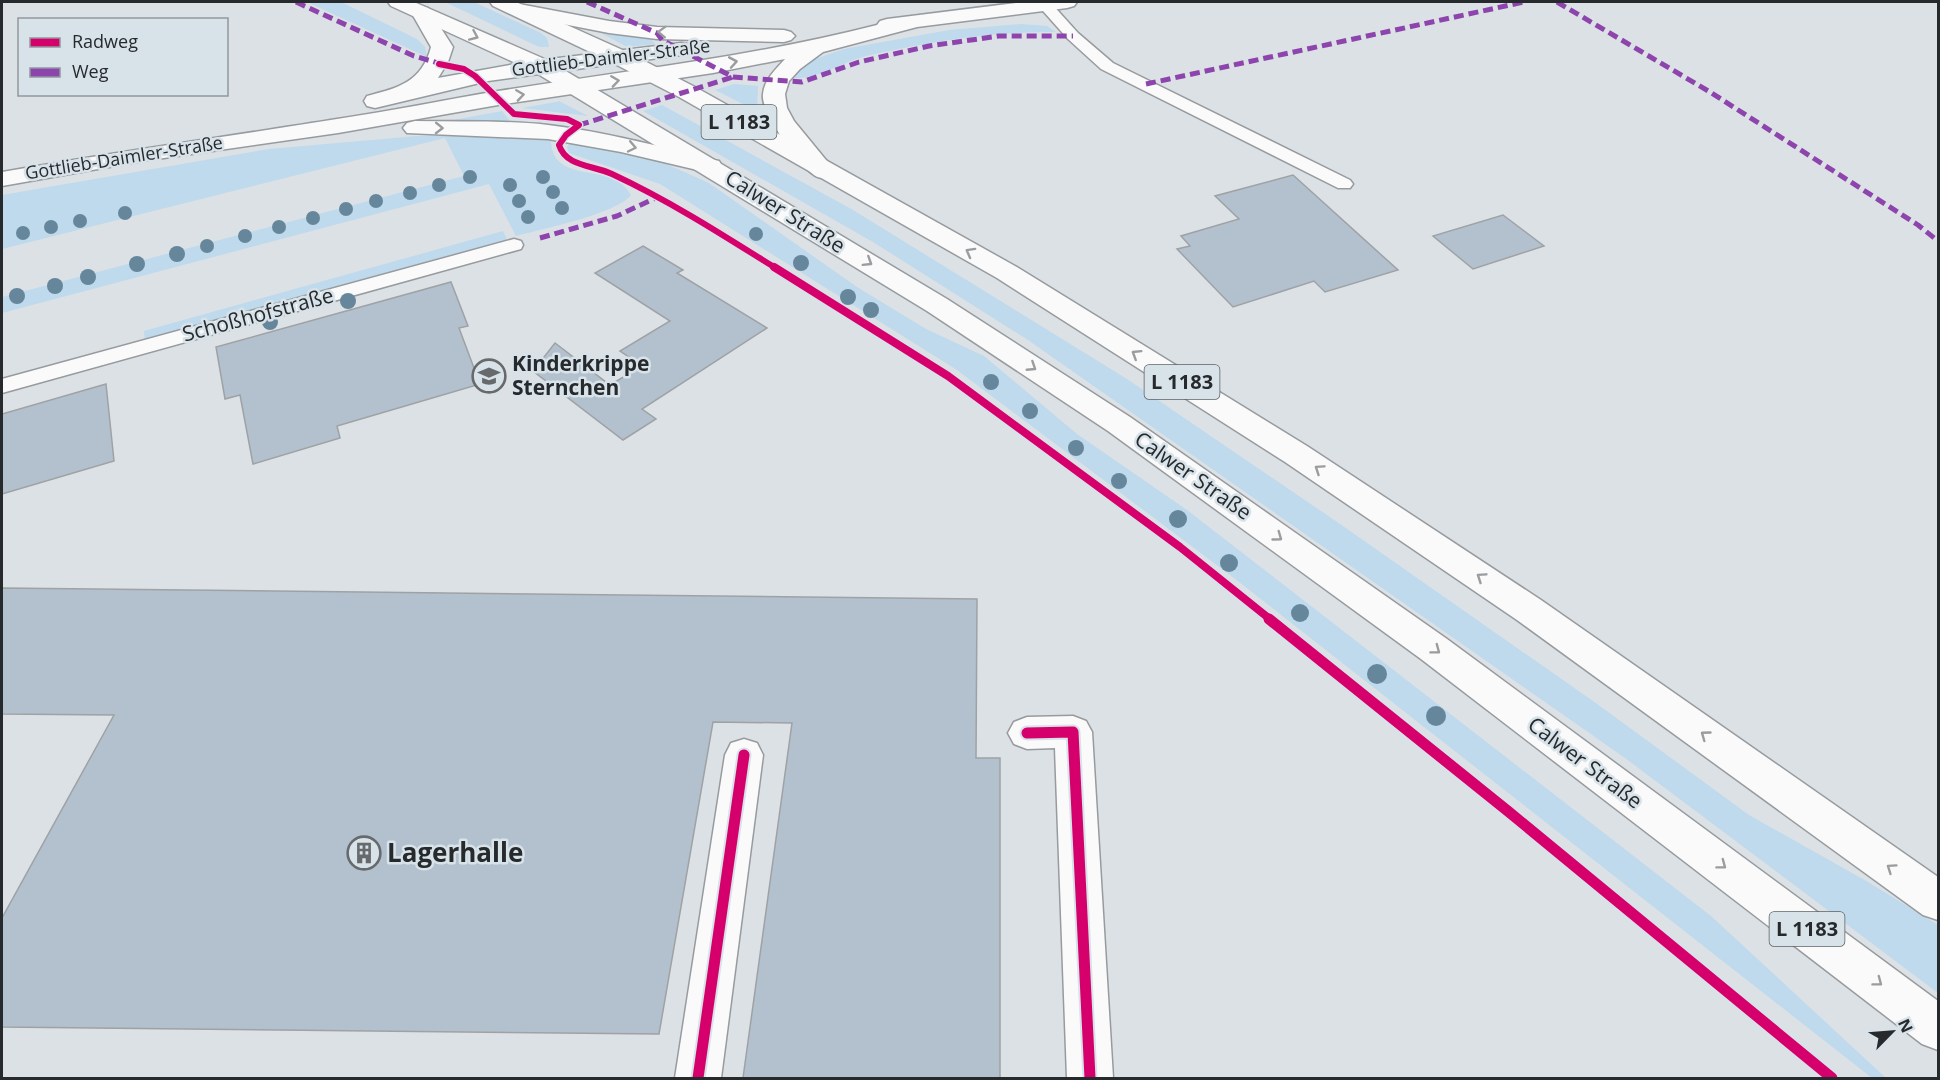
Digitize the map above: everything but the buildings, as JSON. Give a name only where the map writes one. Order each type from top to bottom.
[{"type":"main road","name":"Calwer Straße","points":[[398,2],[541,66],[711,166],[937,305],[1147,444],[1434,649],[1938,1028]]},
{"type":"main road","name":"Gottlieb-Daimler-Straße","points":[[247,138],[406,92],[476,76],[541,66],[910,22],[1043,3],[1067,2]]},
{"type":"main road","points":[[509,6],[609,27],[657,33],[784,36]]},
{"type":"main road","name":"L 1183","points":[[509,6],[655,75],[1006,272],[1296,454],[1529,610],[1938,901]]},
{"type":"main road","points":[[406,92],[427,78],[439,64],[442,47],[421,12]]},
{"type":"main road","name":"Gottlieb-Daimler-Straße","points":[[2,179],[817,47],[910,22]]},
{"type":"main road","points":[[817,47],[799,58],[777,81],[772,96],[775,111],[824,171]]},
{"type":"main road","points":[[338,126],[516,129],[634,147],[711,166]]},
{"type":"main road","points":[[1027,733],[1073,732],[1100,1034],[1090,1078]]},
{"type":"main road","points":[[698,1078],[744,755]]},
{"type":"lane","points":[[1043,3],[1073,36],[1107,66],[1344,184]]},
{"type":"lane","name":"Schoßhofstraße","points":[[2,386],[514,245]]},
{"type":"shaded area","points":[[307,2],[341,2],[417,39],[425,47],[427,57]]},
{"type":"shaded area","points":[[445,2],[474,2],[541,33],[547,38],[549,47],[539,47]]},
{"type":"shaded area","points":[[1021,24],[1047,26],[1056,32],[985,35],[913,46],[866,56],[820,74],[792,78],[815,59],[844,49],[949,30]]},
{"type":"shaded area","points":[[594,29],[649,37],[655,44],[627,47]]},
{"type":"shaded area","points":[[734,84],[758,86],[757,111],[715,90]]},
{"type":"shaded area","points":[[559,101],[588,116],[522,108],[556,102]]},
{"type":"shaded area","points":[[662,105],[853,210],[1127,379],[1593,701],[1749,815],[1868,882],[1938,925],[1938,993],[1625,758],[1028,340],[873,242],[643,111]]},
{"type":"shaded area","points":[[502,111],[509,120],[564,125],[562,128],[443,122]]},
{"type":"shaded area","points":[[496,135],[551,139],[554,154],[561,163],[572,169],[611,178],[631,195],[623,202],[595,214],[516,236],[489,184],[2,313],[2,297],[464,176],[445,138],[2,249],[2,195],[269,149],[417,136]]},
{"type":"shaded area","points":[[571,142],[628,153],[664,163],[709,183],[857,287],[926,329],[984,356],[1077,434],[1187,510],[1711,916],[1886,1078],[1872,1078],[1234,578],[957,370],[660,184],[569,153],[567,147]]},
{"type":"shaded area","points":[[503,231],[507,240],[145,342],[144,331]]},
{"type":"marked path","points":[[296,2],[414,56],[445,65]]},
{"type":"marked path","points":[[587,2],[657,33],[662,40],[733,77],[802,82],[859,62],[929,46],[999,36],[1073,36]]},
{"type":"marked path","points":[[1146,84],[1524,2]]},
{"type":"marked path","points":[[1557,2],[1710,92],[1918,225],[1938,241]]},
{"type":"marked path","points":[[579,125],[733,77]]},
{"type":"marked path","points":[[540,238],[617,216],[660,196]]},
{"type":"cycle path","points":[[439,64],[464,69],[475,76],[514,114],[567,119],[579,125],[566,135],[559,145],[562,155],[568,160],[604,170],[660,196],[948,376],[1180,547],[1509,812],[1832,1078]]},
{"type":"cycle path","points":[[1027,733],[1073,732],[1090,1078]]},
{"type":"cycle path","points":[[698,1078],[744,755]]},
{"type":"place","name":"Kinderkrippe Sternchen","points":[[489,376]]},
{"type":"place","name":"Lagerhalle","points":[[364,853]]}]
